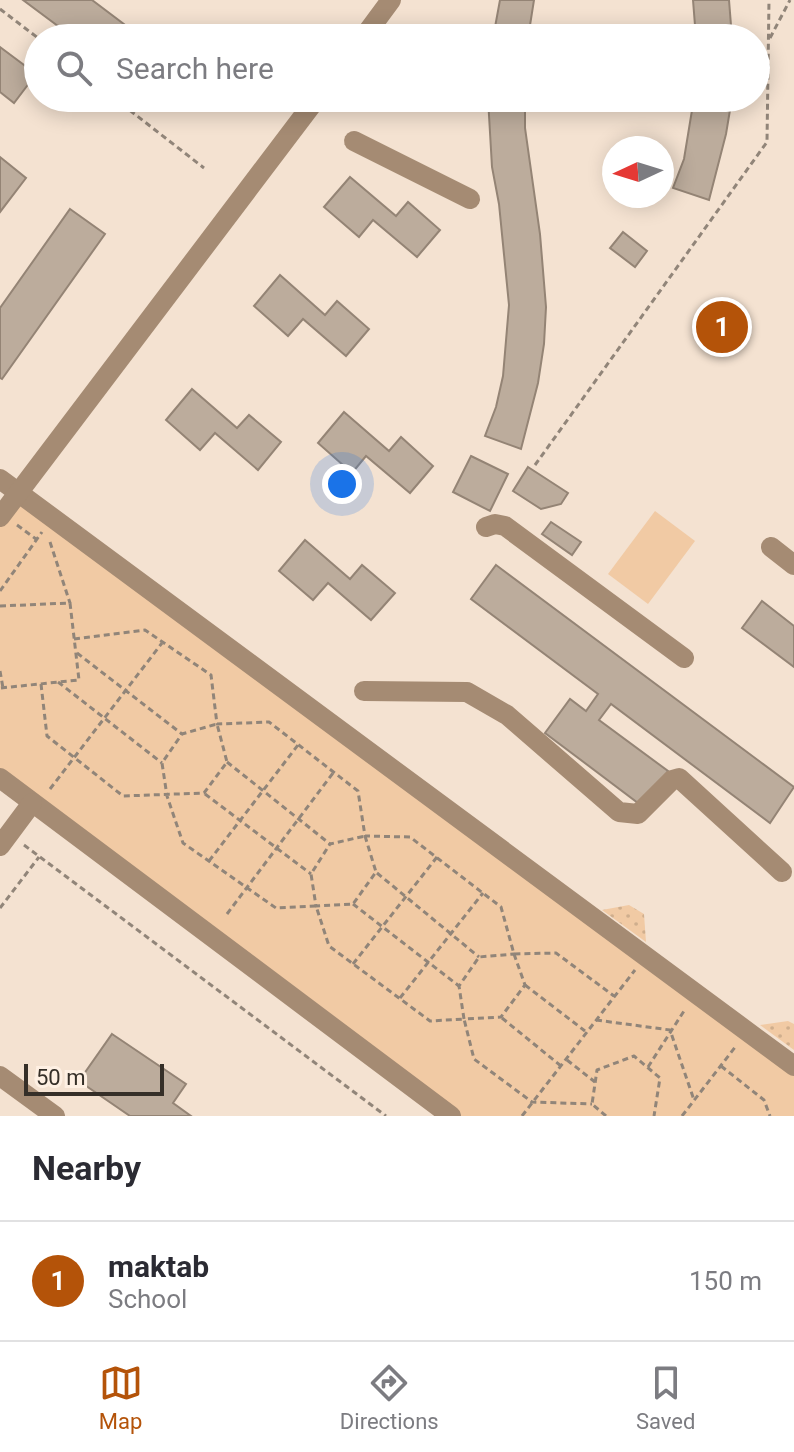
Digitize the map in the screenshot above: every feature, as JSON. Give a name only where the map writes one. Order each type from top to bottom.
[{"type":"street","points":[[373,24],[391,0]]},
{"type":"street","points":[[8,521],[18,493],[306,112]]},
{"type":"street","points":[[354,141],[470,199]]},
{"type":"street","points":[[0,479],[794,1066]]},
{"type":"street","points":[[486,527],[495,524],[505,526],[684,658]]},
{"type":"street","points":[[771,547],[794,565]]},
{"type":"street","points":[[364,691],[467,692],[507,715],[619,812],[638,814],[672,780],[679,778],[782,872]]},
{"type":"street","points":[[0,778],[438,1112]]},
{"type":"street","points":[[9,843],[32,803]]},
{"type":"street","points":[[0,1076],[55,1116]]},
{"type":"path","points":[[768,24],[769,0]]},
{"type":"path","points":[[770,37],[790,0]]},
{"type":"path","points":[[0,9],[24,27]]},
{"type":"path","points":[[132,112],[204,168]]},
{"type":"path","points":[[535,465],[767,142],[767,112]]},
{"type":"path","points":[[8,521],[36,539]]},
{"type":"path","points":[[0,591],[45,527],[70,603],[79,680],[2,688],[0,671]]},
{"type":"path","points":[[0,606],[70,603]]},
{"type":"path","points":[[74,639],[145,630],[211,675],[217,724],[227,762],[330,844]]},
{"type":"path","points":[[50,789],[163,642]]},
{"type":"path","points":[[76,652],[182,734]]},
{"type":"path","points":[[58,682],[162,763],[167,796],[183,843],[276,908],[353,904],[459,986]]},
{"type":"path","points":[[41,684],[47,736],[123,796],[204,793],[311,874]]},
{"type":"path","points":[[162,763],[182,734],[217,724],[269,722],[358,791],[365,836],[376,872],[479,957],[556,953],[614,996]]},
{"type":"path","points":[[209,861],[298,745]]},
{"type":"path","points":[[204,793],[227,762]]},
{"type":"path","points":[[227,914],[334,772]]},
{"type":"path","points":[[561,1066],[501,1017],[430,1021],[329,946],[316,906],[311,874],[330,844],[365,836],[410,837],[501,907],[525,985],[587,1032]]},
{"type":"path","points":[[9,843],[39,856],[386,1116]]},
{"type":"path","points":[[0,908],[39,856]]},
{"type":"path","points":[[353,964],[437,857]]},
{"type":"path","points":[[353,904],[376,872]]},
{"type":"path","points":[[400,998],[483,893]]},
{"type":"path","points":[[479,957],[459,986],[474,1059],[532,1102],[592,1104],[606,1116]]},
{"type":"path","points":[[522,1116],[635,970]]},
{"type":"path","points":[[501,1017],[525,985]]},
{"type":"path","points":[[648,1067],[684,1011]]},
{"type":"path","points":[[596,1020],[670,1030]]},
{"type":"path","points":[[670,1030],[694,1100]]},
{"type":"path","points":[[682,1116],[738,1044]]},
{"type":"path","points":[[592,1104],[597,1070],[634,1056],[660,1078],[654,1116]]},
{"type":"path","points":[[567,1060],[595,1082]]},
{"type":"path","points":[[721,1066],[764,1100],[770,1116]]},
{"type":"shaded area","points":[[18,493],[794,1066],[794,1116],[451,1116],[0,778],[0,517]]},
{"type":"shaded area","points":[[655,511],[695,541],[648,604],[608,574]]},
{"type":"shaded area","points":[[629,905],[644,914],[646,942],[602,910]]},
{"type":"shaded area","points":[[788,1021],[794,1024],[794,1050],[760,1025]]},
{"type":"building","points":[[23,0],[92,0],[124,24],[55,24]]},
{"type":"building","points":[[500,0],[534,0],[530,24],[496,24]]},
{"type":"building","points":[[693,0],[729,0],[731,24],[695,24]]},
{"type":"building","points":[[0,47],[24,65],[24,90],[14,103],[0,92]]},
{"type":"building","points":[[489,112],[525,112],[546,307],[538,383],[521,449],[485,436],[503,376],[509,305],[499,204],[492,167]]},
{"type":"building","points":[[692,112],[730,112],[709,200],[674,188],[684,159]]},
{"type":"building","points":[[0,157],[26,178],[0,212]]},
{"type":"building","points":[[350,177],[396,216],[408,202],[440,230],[417,257],[373,220],[359,237],[324,207]]},
{"type":"building","points":[[70,209],[105,234],[2,379],[0,308]]},
{"type":"building","points":[[623,232],[647,251],[635,267],[610,248]]},
{"type":"building","points":[[280,275],[325,315],[337,301],[369,329],[346,356],[303,319],[288,336],[254,306]]},
{"type":"building","points":[[192,389],[237,428],[249,415],[281,442],[258,470],[215,433],[200,450],[166,420]]},
{"type":"building","points":[[344,412],[389,451],[401,437],[433,466],[410,493],[366,456],[352,473],[318,443]]},
{"type":"building","points":[[471,456],[508,474],[490,511],[453,492]]},
{"type":"building","points":[[528,467],[568,493],[561,504],[541,509],[513,491]]},
{"type":"building","points":[[551,522],[581,542],[572,555],[542,534]]},
{"type":"building","points":[[305,540],[350,579],[362,565],[395,593],[371,620],[328,583],[313,600],[279,571]]},
{"type":"building","points":[[496,565],[794,787],[770,823],[611,704],[599,720],[668,771],[642,806],[545,733],[570,699],[586,711],[598,694],[471,599]]},
{"type":"building","points":[[762,601],[794,626],[794,667],[742,628]]},
{"type":"building","points":[[112,1034],[186,1084],[173,1103],[191,1116],[130,1116],[79,1081]]},
{"type":"place","name":"maktab","points":[[722,327]]}]
